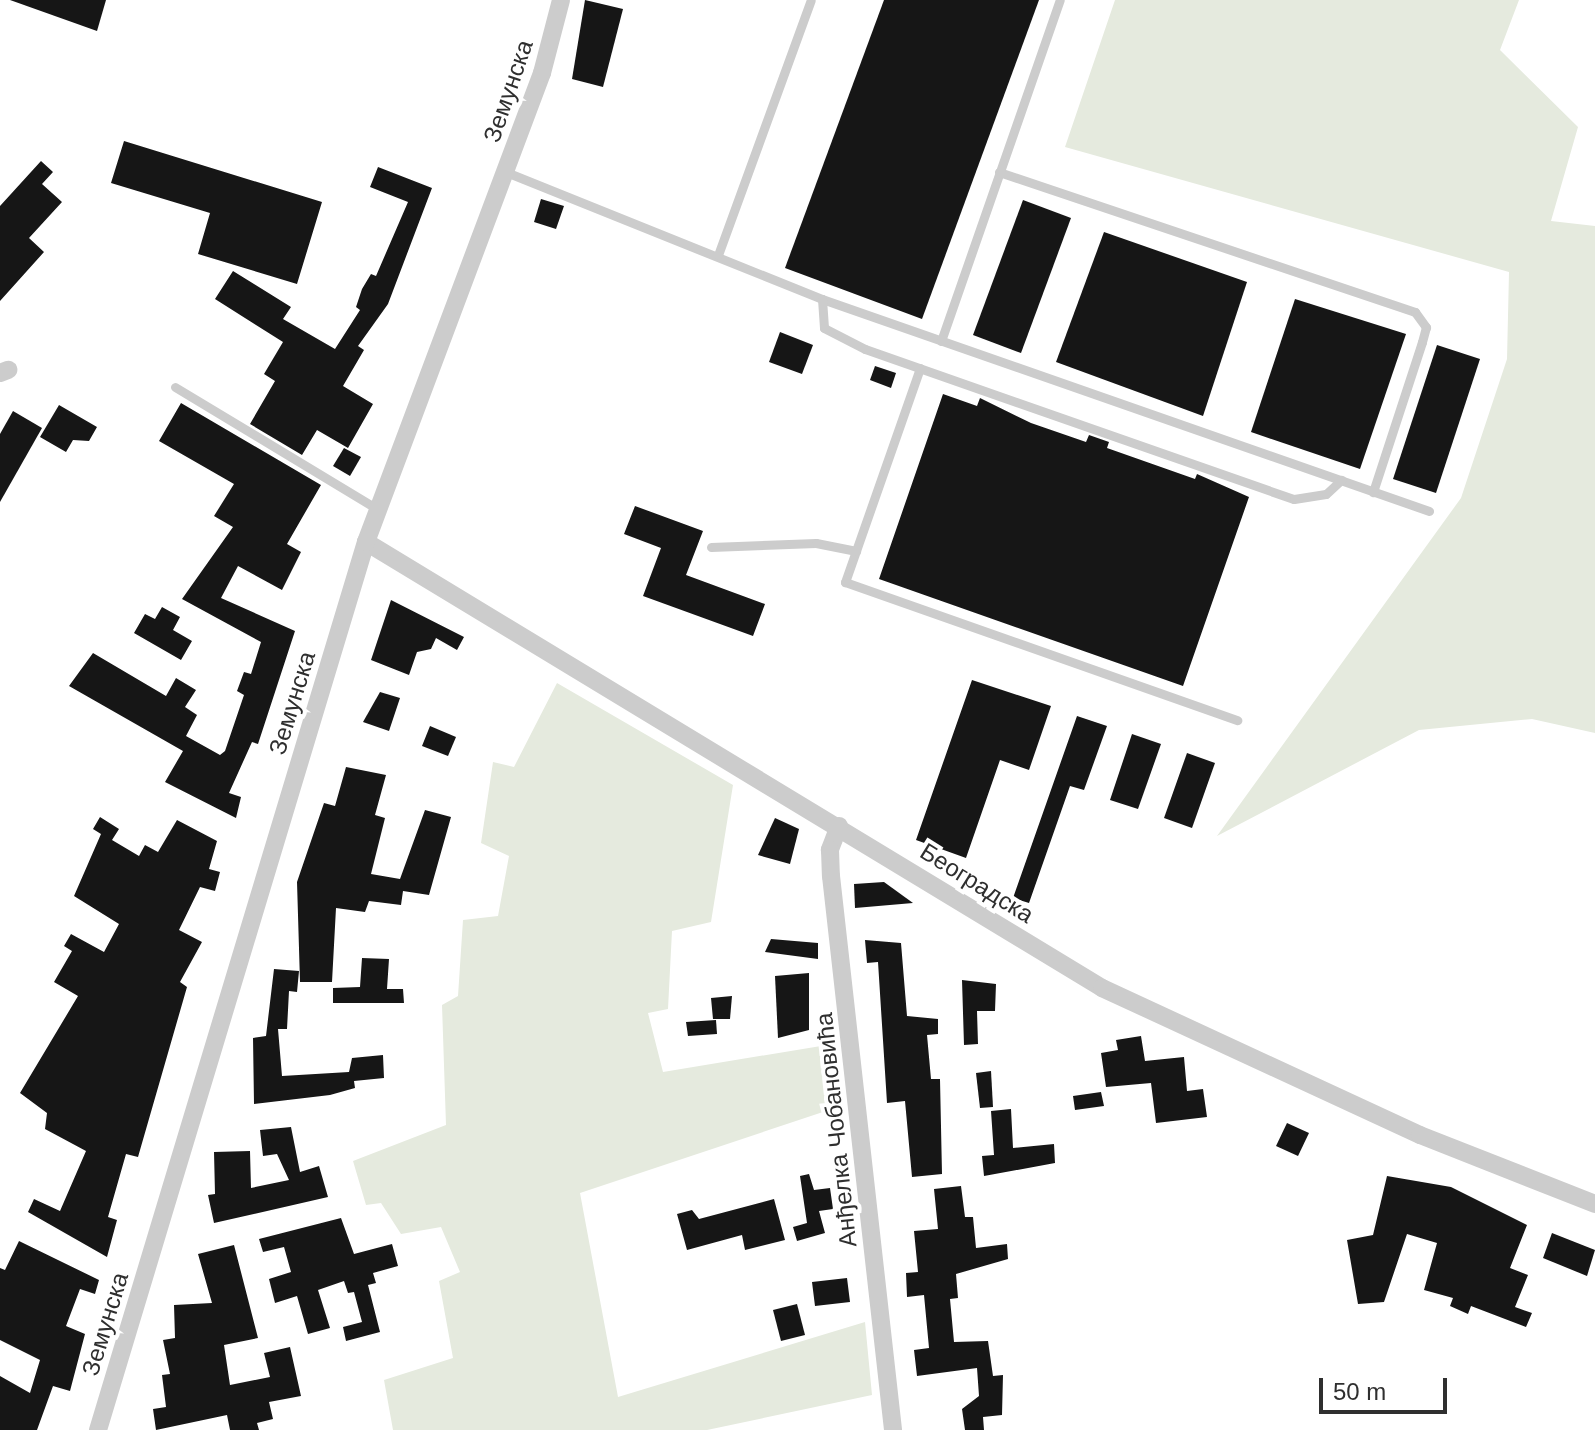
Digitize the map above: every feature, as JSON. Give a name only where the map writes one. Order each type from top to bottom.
[{"type":"street","name":"Земунска","points":[[98,1430],[366,542],[506,172],[561,0]]},
{"type":"street","name":"Београдска","points":[[366,542],[1125,1001],[1420,1135],[1595,1204]]},
{"type":"street","name":"Анђелка Чобановића","points":[[839,826],[830,850],[831,876],[893,1430]]},
{"type":"lane","points":[[718,255],[811,0]]},
{"type":"lane","points":[[941,341],[1060,0]]},
{"type":"lane","points":[[506,172],[822,299],[1429,511]]},
{"type":"lane","points":[[999,172],[1415,312],[1426,327],[1373,492]]},
{"type":"lane","points":[[822,299],[824,328],[920,368],[1294,499],[1326,494],[1341,480]]},
{"type":"lane","points":[[920,368],[845,582],[1237,720]]},
{"type":"lane","points":[[175,387],[377,509]]},
{"type":"lane","points":[[711,547],[833,543],[856,551]]},
{"type":"shaded area","points":[[1115,0],[1519,0],[1500,50],[1578,127],[1551,221],[1595,226],[1595,733],[1532,719],[1419,730],[1217,836],[1461,498],[1507,359],[1509,272],[1065,147]]},
{"type":"shaded area","points":[[557,683],[733,785],[711,922],[672,931],[668,1009],[648,1013],[663,1072],[827,1045],[835,1108],[580,1193],[618,1397],[865,1322],[872,1395],[707,1430],[393,1430],[384,1380],[453,1358],[439,1281],[460,1272],[441,1227],[401,1234],[381,1203],[366,1205],[353,1161],[446,1125],[442,1005],[458,996],[463,920],[498,916],[509,856],[481,843],[493,762],[514,767]]},
{"type":"building","points":[[10,0],[106,0],[97,31]]},
{"type":"building","points":[[585,0],[623,9],[603,87],[572,79]]},
{"type":"building","points":[[884,0],[1039,0],[922,319],[785,268]]},
{"type":"building","points":[[124,141],[322,202],[297,284],[198,254],[210,213],[111,183]]},
{"type":"building","points":[[41,161],[53,172],[42,184],[62,202],[29,238],[44,252],[0,301],[0,206]]},
{"type":"building","points":[[378,167],[432,188],[388,304],[358,346],[364,350],[343,386],[373,404],[348,448],[317,430],[302,455],[250,424],[275,381],[264,374],[283,342],[215,299],[233,271],[291,307],[283,319],[335,349],[360,310],[356,307],[362,289],[371,274],[376,276],[408,202],[370,187]]},
{"type":"building","points":[[541,199],[564,206],[556,229],[534,222]]},
{"type":"building","points":[[1023,200],[1071,218],[1021,353],[973,335]]},
{"type":"building","points":[[1104,232],[1247,282],[1203,416],[1056,362]]},
{"type":"building","points":[[1295,299],[1406,334],[1360,469],[1251,432]]},
{"type":"building","points":[[780,332],[813,345],[802,374],[769,362]]},
{"type":"building","points":[[1437,345],[1480,359],[1436,493],[1393,479]]},
{"type":"building","points":[[875,366],[896,373],[891,388],[870,380]]},
{"type":"building","points":[[943,394],[977,406],[980,398],[1031,423],[1086,442],[1089,435],[1109,442],[1107,448],[1195,479],[1197,474],[1249,497],[1183,686],[879,579]]},
{"type":"building","points":[[181,403],[321,485],[287,544],[301,552],[282,590],[238,566],[221,598],[295,631],[258,744],[252,742],[229,793],[241,797],[236,818],[165,782],[183,751],[69,686],[93,653],[166,696],[176,678],[196,690],[185,707],[197,715],[186,736],[220,755],[225,751],[244,695],[237,691],[244,672],[251,674],[261,642],[182,599],[233,527],[214,516],[234,484],[159,441]]},
{"type":"building","points":[[59,405],[97,427],[89,441],[73,440],[66,452],[40,437]]},
{"type":"building","points":[[13,411],[42,428],[0,502],[0,434]]},
{"type":"building","points":[[344,448],[361,457],[350,476],[333,466]]},
{"type":"building","points":[[635,506],[703,531],[686,575],[765,604],[753,636],[643,596],[661,548],[624,534]]},
{"type":"building","points":[[391,600],[464,637],[457,650],[436,638],[431,649],[417,652],[409,675],[371,660]]},
{"type":"building","points":[[162,607],[180,617],[173,630],[192,641],[181,660],[134,633],[145,614],[155,619]]},
{"type":"building","points":[[972,680],[1051,706],[1029,770],[1000,760],[966,858],[916,840]]},
{"type":"building","points":[[380,692],[400,698],[389,731],[363,722]]},
{"type":"building","points":[[1077,716],[1107,726],[1084,790],[1070,786],[1029,903],[1013,898]]},
{"type":"building","points":[[430,726],[456,737],[448,756],[422,746]]},
{"type":"building","points":[[1132,734],[1161,744],[1138,809],[1110,800]]},
{"type":"building","points":[[1187,753],[1215,763],[1192,828],[1164,818]]},
{"type":"building","points":[[346,767],[386,775],[375,815],[385,818],[371,874],[400,879],[425,810],[451,817],[429,895],[403,891],[401,905],[369,901],[365,912],[336,908],[332,982],[300,982],[297,882],[324,803],[335,806]]},
{"type":"building","points":[[100,817],[119,829],[112,840],[139,856],[145,845],[158,852],[177,820],[217,841],[209,869],[220,872],[215,891],[200,887],[179,930],[202,942],[180,982],[187,987],[138,1157],[126,1154],[108,1217],[117,1220],[107,1257],[28,1212],[34,1199],[60,1211],[86,1151],[45,1129],[47,1113],[20,1093],[78,996],[54,982],[72,951],[64,946],[71,934],[104,952],[119,924],[74,896],[101,834],[93,829]]},
{"type":"building","points":[[775,818],[799,829],[790,864],[758,855]]},
{"type":"building","points":[[884,882],[913,903],[855,908],[854,884]]},
{"type":"building","points":[[771,939],[818,943],[818,959],[765,952]]},
{"type":"building","points":[[865,940],[901,943],[907,1016],[938,1019],[938,1034],[927,1035],[931,1079],[940,1079],[942,1174],[912,1177],[905,1101],[887,1103],[878,962],[867,963]]},
{"type":"building","points":[[362,958],[389,959],[387,989],[403,989],[404,1003],[333,1003],[333,988],[360,987]]},
{"type":"building","points":[[274,969],[299,971],[297,992],[289,991],[287,1029],[278,1029],[282,1076],[349,1072],[352,1058],[383,1055],[384,1078],[354,1081],[355,1088],[330,1095],[254,1104],[253,1038],[266,1036]]},
{"type":"building","points":[[809,973],[809,1030],[778,1038],[775,976]]},
{"type":"building","points":[[962,980],[996,984],[995,1011],[977,1011],[978,1044],[964,1045]]},
{"type":"building","points":[[732,996],[730,1019],[713,1019],[711,998]]},
{"type":"building","points":[[716,1020],[717,1034],[688,1036],[686,1022]]},
{"type":"building","points":[[1141,1036],[1145,1061],[1184,1057],[1187,1091],[1203,1089],[1207,1117],[1156,1123],[1151,1083],[1106,1087],[1101,1053],[1118,1050],[1116,1040]]},
{"type":"building","points":[[991,1071],[993,1107],[980,1108],[976,1073]]},
{"type":"building","points":[[1101,1092],[1104,1106],[1075,1110],[1073,1096]]},
{"type":"building","points":[[1011,1109],[1013,1148],[1054,1144],[1055,1163],[984,1176],[982,1156],[994,1155],[991,1111]]},
{"type":"building","points":[[1287,1123],[1309,1133],[1298,1156],[1276,1146]]},
{"type":"building","points":[[291,1127],[300,1172],[319,1166],[328,1197],[214,1223],[208,1195],[215,1194],[214,1152],[250,1151],[251,1188],[289,1180],[277,1154],[263,1156],[260,1130]]},
{"type":"building","points":[[809,1174],[814,1190],[830,1188],[833,1209],[819,1211],[825,1233],[797,1241],[793,1227],[807,1223],[800,1176]]},
{"type":"building","points":[[1387,1176],[1451,1187],[1527,1225],[1510,1268],[1528,1275],[1515,1307],[1532,1313],[1526,1327],[1471,1306],[1468,1314],[1450,1306],[1453,1298],[1424,1290],[1437,1243],[1407,1234],[1384,1302],[1358,1304],[1347,1240],[1373,1235]]},
{"type":"building","points":[[961,1186],[965,1217],[973,1217],[976,1248],[1007,1244],[1008,1259],[956,1274],[958,1298],[950,1299],[954,1342],[988,1341],[993,1376],[1003,1375],[1002,1415],[983,1417],[984,1430],[965,1430],[962,1409],[979,1396],[977,1368],[917,1376],[914,1350],[929,1348],[924,1295],[907,1297],[906,1273],[918,1272],[914,1231],[938,1229],[934,1189]]},
{"type":"building","points":[[774,1199],[785,1240],[745,1250],[742,1235],[687,1250],[677,1214],[692,1210],[699,1219]]},
{"type":"building","points":[[341,1218],[354,1254],[392,1244],[398,1266],[373,1273],[376,1283],[368,1285],[380,1332],[346,1341],[343,1327],[362,1322],[354,1292],[348,1293],[344,1281],[318,1290],[330,1328],[308,1334],[297,1296],[275,1303],[269,1279],[291,1272],[284,1247],[263,1252],[259,1239]]},
{"type":"building","points":[[1552,1233],[1595,1250],[1587,1276],[1543,1258]]},
{"type":"building","points":[[19,1241],[99,1280],[95,1294],[80,1289],[66,1326],[85,1334],[70,1391],[53,1386],[37,1430],[0,1430],[0,1376],[30,1393],[40,1360],[0,1340],[0,1268],[5,1270]]},
{"type":"building","points":[[234,1245],[258,1338],[224,1345],[230,1385],[270,1377],[264,1353],[290,1347],[301,1396],[269,1402],[273,1419],[257,1423],[259,1430],[230,1430],[227,1415],[156,1430],[153,1409],[166,1407],[162,1375],[170,1374],[163,1340],[175,1338],[174,1305],[212,1303],[198,1254]]},
{"type":"building","points":[[847,1278],[850,1302],[815,1306],[812,1282]]},
{"type":"building","points":[[797,1304],[805,1335],[781,1341],[773,1310]]}]
